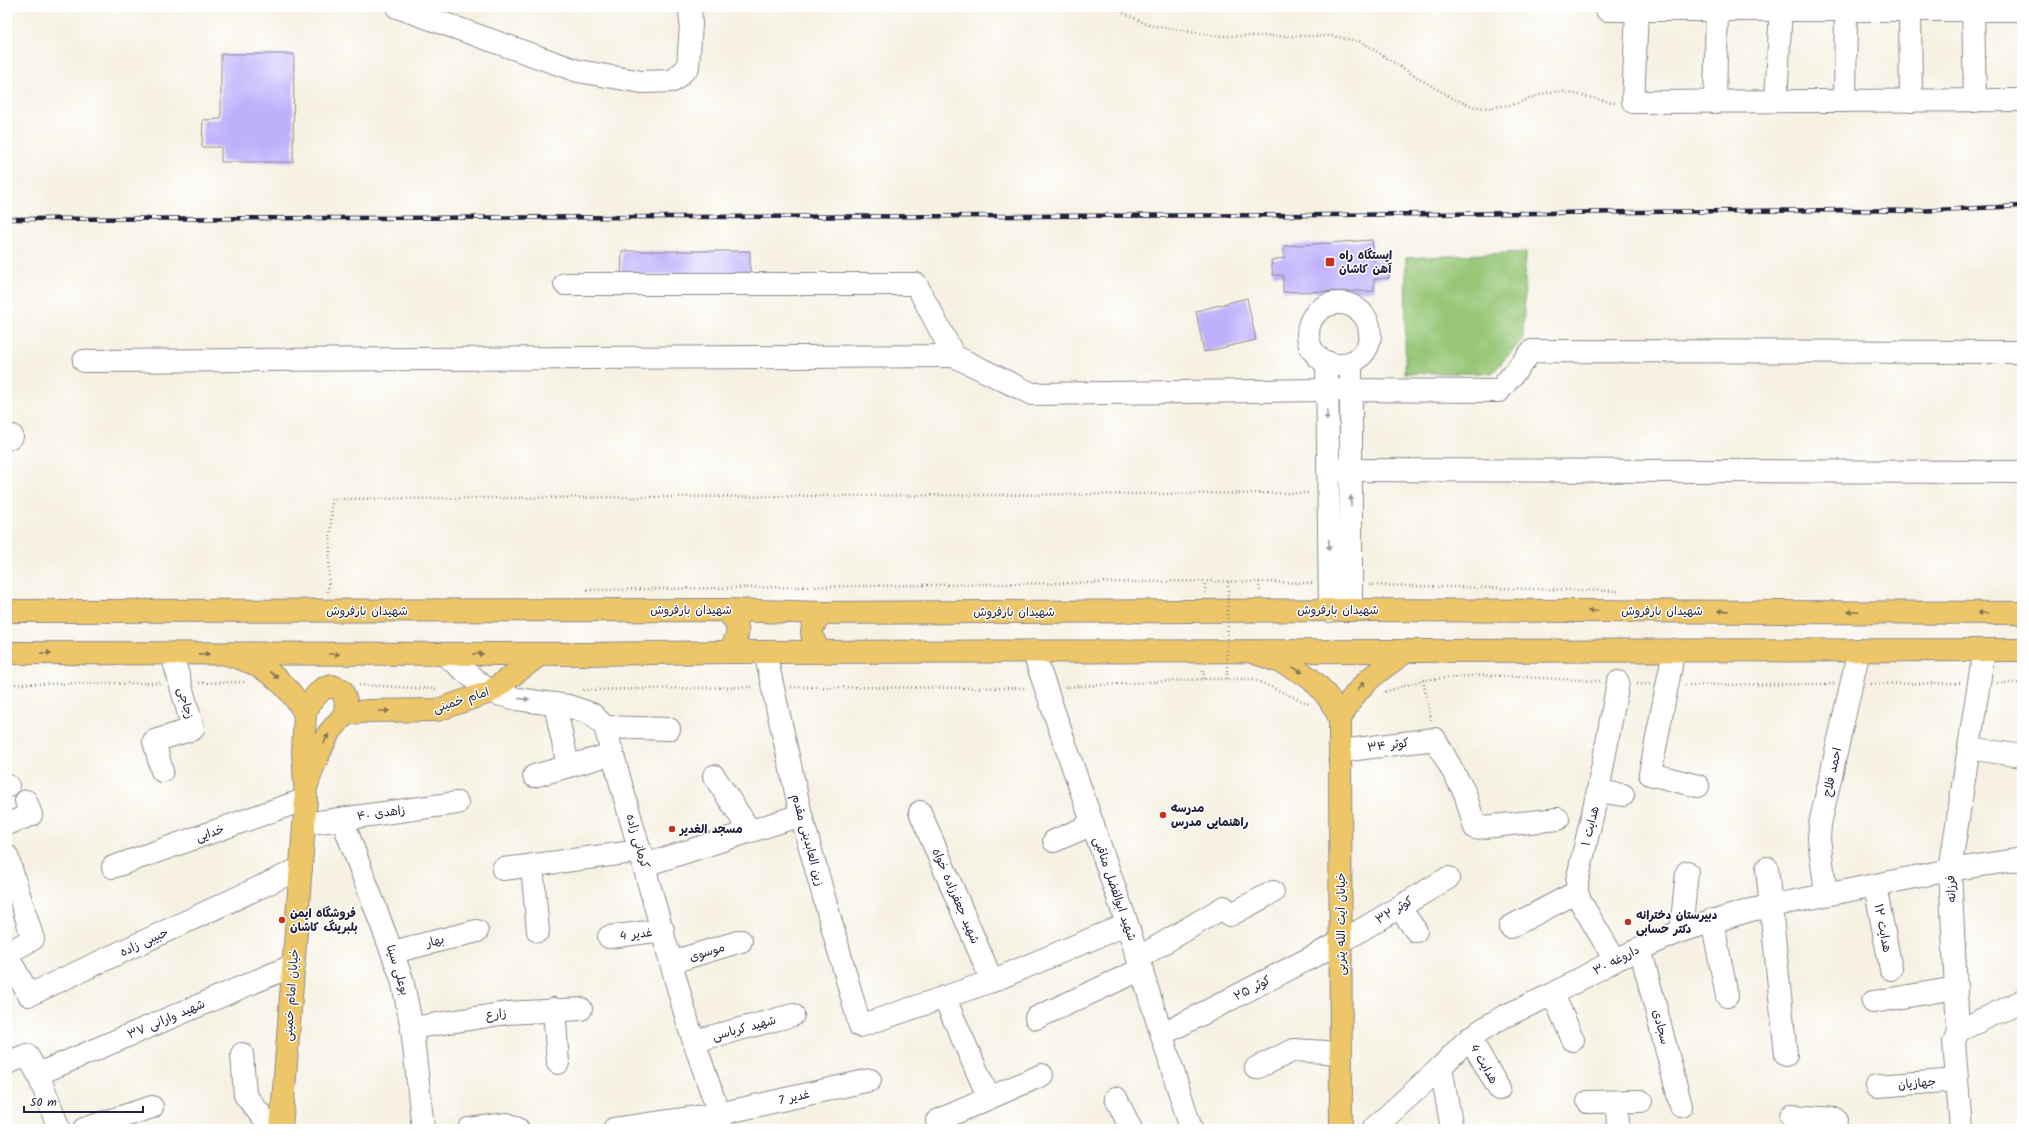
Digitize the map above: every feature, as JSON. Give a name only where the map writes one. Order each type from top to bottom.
[{"type":"main road","name":"شهیدان بارفروش","points":[[7,612],[328,598],[824,613],[1340,610],[2022,612]]},
{"type":"main road","points":[[726,610],[734,619],[738,630],[735,642],[728,652]]},
{"type":"main road","points":[[821,652],[814,643],[812,632],[816,621],[824,613]]},
{"type":"main road","points":[[1340,718],[1349,700],[1358,689],[1372,676],[1407,650]]},
{"type":"main road","points":[[7,653],[541,654],[1033,651],[2022,650]]},
{"type":"main road","points":[[1248,651],[1283,662],[1303,673],[1320,687],[1332,700],[1340,718]]},
{"type":"main road","points":[[226,654],[246,659],[265,668],[282,682],[305,713]]},
{"type":"main road","name":"امام خمینی","points":[[345,714],[368,711],[437,710],[490,692],[541,654]]},
{"type":"main road","points":[[332,686],[342,690],[346,701],[345,714],[328,734],[313,767],[306,794],[303,752],[305,713],[312,700],[322,689],[332,686]]},
{"type":"main road","name":"خیابان آیت الله یثربی","points":[[1340,718],[1341,1129]]},
{"type":"main road","name":"خیابان امام خمینی","points":[[281,1129],[306,794]]},
{"type":"street","points":[[396,7],[578,71],[642,82],[673,81],[688,67],[690,7]]},
{"type":"street","points":[[1645,9],[1633,102],[2022,100]]},
{"type":"street","points":[[1715,102],[1717,9]]},
{"type":"street","points":[[1776,102],[1781,9]]},
{"type":"street","points":[[1845,101],[1846,9]]},
{"type":"street","points":[[1910,9],[1911,101]]},
{"type":"street","points":[[1973,9],[1975,101]]},
{"type":"street","points":[[1607,10],[2022,10]]},
{"type":"street","points":[[565,284],[916,284],[954,356]]},
{"type":"street","points":[[1335,302],[1354,306],[1362,312],[1370,330],[1366,349],[1360,357],[1351,362],[1340,365],[1327,362],[1320,359],[1313,351],[1308,341],[1307,331],[1310,320],[1317,311],[1326,305],[1335,302]]},
{"type":"street","points":[[84,360],[954,356],[1032,394],[1327,390],[1499,391],[1532,351],[2022,352]]},
{"type":"street","points":[[1327,362],[1328,492],[1340,584]]},
{"type":"street","points":[[1340,610],[1340,584],[1351,470],[1351,362]]},
{"type":"street","points":[[1328,470],[2022,472]]},
{"type":"street","points":[[1674,650],[1650,774],[1698,786]]},
{"type":"street","name":"احمد فلاح","points":[[1826,894],[1819,839],[1820,824],[1859,650]]},
{"type":"street","name":"فرزانه","points":[[1961,1129],[1954,1042],[1958,1031],[1950,870],[1984,650]]},
{"type":"street","name":"شهید ابوالفضل مناقبی","points":[[1033,651],[1140,963],[1191,1129]]},
{"type":"street","name":"زین العابدینی مقدم","points":[[765,652],[801,814],[860,1026],[944,997]]},
{"type":"street","name":"زجاجی","points":[[162,771],[154,740],[193,729],[172,654]]},
{"type":"street","name":"کرمانی زاده","points":[[444,654],[490,692],[517,699],[568,706],[592,714],[605,728],[695,1041],[720,1121]]},
{"type":"street","name":"هدایت ۱","points":[[1577,892],[1577,881],[1598,791],[1618,682]]},
{"type":"street","points":[[555,704],[568,766]]},
{"type":"street","points":[[605,728],[669,729]]},
{"type":"street","points":[[1435,739],[1465,793],[1475,828],[1558,819]]},
{"type":"street","name":"کوثر ۳۴","points":[[1340,750],[1435,739]]},
{"type":"street","points":[[1970,748],[2022,756]]},
{"type":"street","points":[[534,776],[612,754]]},
{"type":"street","points":[[714,776],[750,831]]},
{"type":"street","points":[[1598,791],[1623,795]]},
{"type":"street","name":"خدایی","points":[[113,867],[306,794]]},
{"type":"street","points":[[7,824],[31,815],[26,801]]},
{"type":"street","name":"زاهدی ۴۰","points":[[304,824],[457,802]]},
{"type":"street","name":"شهید جعفرزاده خواه","points":[[920,812],[992,981]]},
{"type":"street","points":[[504,869],[643,858],[750,831],[801,814]]},
{"type":"street","name":"بوعلی سینا","points":[[342,819],[404,983],[412,1028],[423,1129]]},
{"type":"street","points":[[1054,841],[1093,824]]},
{"type":"street","points":[[7,856],[33,939],[7,954]]},
{"type":"street","name":"داروغه ۳۰","points":[[1373,1129],[1442,1066],[1470,1038],[1503,1017],[1553,994],[1640,948],[1712,920],[1771,906],[1950,870],[2022,859]]},
{"type":"street","points":[[532,866],[538,931]]},
{"type":"street","name":"حبیبی زاده","points":[[7,954],[29,995],[301,868]]},
{"type":"street","points":[[1767,868],[1786,1055]]},
{"type":"street","points":[[1681,931],[1687,872]]},
{"type":"street","name":"کوثر ۳۲","points":[[1341,942],[1448,878]]},
{"type":"street","name":"هدایت ۱۲","points":[[1875,886],[1891,969]]},
{"type":"street","points":[[1036,1018],[1140,963],[1224,907],[1230,915],[1273,892]]},
{"type":"street","points":[[1510,927],[1577,892],[1615,960]]},
{"type":"street","points":[[1399,907],[1416,931]]},
{"type":"street","points":[[1712,920],[1727,996]]},
{"type":"street","points":[[989,1098],[944,997],[992,981],[1127,924]]},
{"type":"street","name":"غدیر 4","points":[[609,937],[663,930]]},
{"type":"street","name":"بهار","points":[[393,952],[476,931]]},
{"type":"street","name":"موسوی","points":[[672,962],[741,941]]},
{"type":"street","name":"کوثر ۲۵","points":[[1163,1034],[1341,942]]},
{"type":"street","name":"سجادی","points":[[1640,948],[1681,1106]]},
{"type":"street","name":"شهید وارانی ۳۷","points":[[38,1074],[294,965]]},
{"type":"street","points":[[1873,1002],[1956,988]]},
{"type":"street","points":[[1553,994],[1573,1040]]},
{"type":"street","points":[[1958,1031],[2022,1001]]},
{"type":"street","name":"زارع","points":[[412,1028],[490,1015],[581,1008]]},
{"type":"street","points":[[554,1009],[558,1063]]},
{"type":"street","name":"شهید کرباسی","points":[[695,1041],[793,1014]]},
{"type":"street","name":"هدایت 4","points":[[1470,1038],[1499,1089]]},
{"type":"street","points":[[1256,1068],[1294,1050],[1341,1053]]},
{"type":"street","points":[[242,1054],[245,1095],[272,1129]]},
{"type":"street","points":[[7,1062],[27,1055],[38,1074],[59,1129]]},
{"type":"street","points":[[1442,1066],[1452,1129]]},
{"type":"street","points":[[940,1129],[937,1121],[1042,1075]]},
{"type":"street","name":"غدیر 7","points":[[614,1129],[720,1121],[870,1080]]},
{"type":"street","name":"جهازیان","points":[[1877,1086],[1957,1080]]},
{"type":"street","points":[[1116,1098],[1131,1129]]},
{"type":"street","points":[[1588,1102],[1641,1101]]},
{"type":"street","points":[[1616,1102],[1618,1129]]},
{"type":"street","points":[[84,1129],[152,1107]]},
{"type":"street","points":[[1791,1116],[1836,1119],[1834,1129]]},
{"type":"street","points":[[469,1129],[507,1124],[518,1129]]},
{"type":"path","points":[[1113,7],[1148,25],[1217,36],[1333,36],[1362,42],[1454,99],[1475,107],[1489,108],[1515,104],[1545,93],[1562,91],[1611,103],[1633,102]]},
{"type":"path","points":[[328,598],[332,499],[1328,492]]},
{"type":"path","points":[[1227,679],[1228,582]]},
{"type":"path","points":[[583,590],[1228,582],[1626,591]]},
{"type":"path","points":[[576,690],[772,687],[1046,688],[1253,679],[1311,705]]},
{"type":"path","points":[[1423,680],[1435,739]]},
{"type":"path","points":[[7,684],[250,682]]},
{"type":"path","points":[[351,685],[444,690]]},
{"type":"green space","points":[[1526,252],[1523,339],[1492,373],[1405,373],[1406,258]]},
{"type":"building","points":[[221,54],[294,54],[293,162],[221,162],[221,147],[202,147],[203,120],[221,119]]},
{"type":"building","points":[[1372,240],[1374,261],[1388,259],[1389,278],[1374,279],[1374,291],[1283,292],[1283,275],[1273,275],[1271,260],[1284,258],[1284,246]]},
{"type":"building","points":[[622,251],[750,251],[750,275],[621,274]]},
{"type":"building","points":[[1247,298],[1256,340],[1204,352],[1196,311]]},
{"type":"railway","points":[[7,219],[1330,215],[1844,210],[1915,211],[2022,206]]},
{"type":"place","name":"ایستگاه راه آهن کاشان","points":[[1330,262]]},
{"type":"place","name":"مدرسه راهنمایی مدرس","points":[[1163,815]]},
{"type":"place","name":"مسجد الغدیر","points":[[672,829]]},
{"type":"place","name":"فروشگاه ایمن بلبرینگ کاشان","points":[[282,920]]},
{"type":"place","name":"دبیرستان دخترانه دکتر حسابی","points":[[1628,922]]}]
